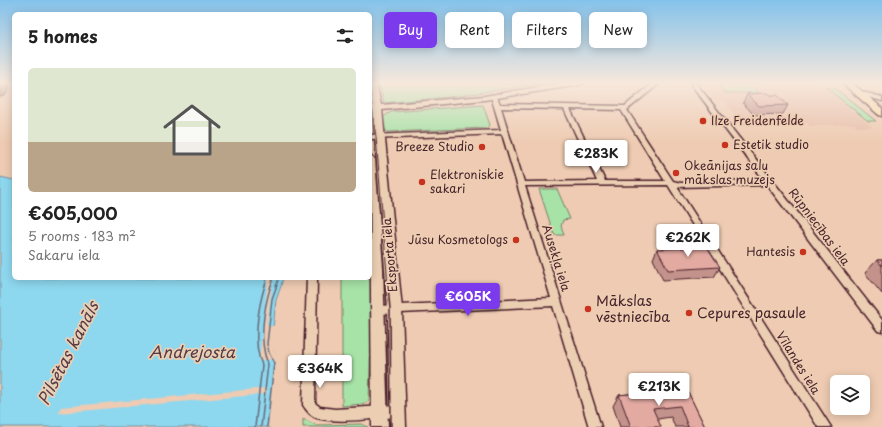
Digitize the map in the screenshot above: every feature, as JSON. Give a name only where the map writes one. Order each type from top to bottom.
[{"type":"main road","points":[[373,109],[430,103]]},
{"type":"main road","points":[[870,103],[882,113]]},
{"type":"main road","name":"Eksporta iela","points":[[373,109],[395,309],[398,419]]},
{"type":"main road","name":"Eksporta iela","points":[[372,190],[377,268],[380,420]]},
{"type":"street","name":"Ausekļa iela","points":[[496,103],[595,427]]},
{"type":"street","points":[[497,106],[624,108],[631,106],[634,103]]},
{"type":"street","name":"Rūpniecības iela","points":[[708,103],[882,328]]},
{"type":"street","points":[[566,107],[602,184]]},
{"type":"street","name":"Vīlandes iela","points":[[624,108],[825,427]]},
{"type":"street","points":[[375,137],[505,132]]},
{"type":"street","points":[[521,184],[671,183],[681,185],[770,182]]},
{"type":"street","points":[[312,280],[309,405],[317,412],[326,415],[380,420],[398,419]]},
{"type":"street","points":[[378,310],[557,302]]},
{"type":"shaded area","points":[[725,103],[843,103],[872,127],[857,127],[854,124],[810,126],[807,123],[800,123],[801,125],[744,126]]},
{"type":"green space","points":[[845,103],[853,103],[876,121],[868,121]]},
{"type":"green space","points":[[483,105],[490,125],[486,128],[388,132],[384,129],[383,117],[391,112]]},
{"type":"green space","points":[[539,189],[557,189],[570,219],[563,220],[561,226],[564,235],[554,235]]},
{"type":"green space","points":[[372,252],[373,263],[369,401],[362,404],[342,406],[342,280],[372,280]]},
{"type":"green space","points":[[303,419],[316,425],[362,424],[368,427],[303,427]]},
{"type":"water","name":"Andrejosta","points":[[0,177],[12,180],[12,280],[282,280],[276,300],[271,345],[278,362],[270,427],[0,427]]},
{"type":"pier","points":[[268,280],[273,280],[267,326],[276,326],[273,345],[274,351],[280,362],[272,427],[268,427],[274,359],[259,361]]},
{"type":"pier","points":[[267,388],[266,394],[58,413],[61,407]]},
{"type":"building","points":[[756,103],[786,103],[788,105],[759,106]]},
{"type":"building","points":[[707,247],[720,267],[668,270],[657,249]]},
{"type":"building","points":[[877,260],[882,260],[882,266]]},
{"type":"building","points":[[686,388],[705,427],[688,427],[680,406],[653,409],[661,427],[631,427],[619,395]]},
{"type":"tram line","points":[[372,104],[388,286]]},
{"type":"tram line","points":[[388,285],[390,309],[391,427]]},
{"type":"place","name":"Ilze Freidenfelde","points":[[703,121]]},
{"type":"place","name":"Estetik studio","points":[[725,145]]},
{"type":"place","name":"Breeze Studio","points":[[482,147]]},
{"type":"place","name":"Okeānijas salu mākslas muzejs","points":[[676,173]]},
{"type":"place","name":"Elektroniskie sakari","points":[[422,182]]},
{"type":"place","name":"Jūsu Kosmetologs","points":[[516,240]]},
{"type":"place","name":"Hantesis","points":[[803,252]]},
{"type":"place","name":"Mākslas vēstniecība","points":[[588,309]]},
{"type":"place","name":"Cepures pasaule","points":[[689,313]]},
{"type":"water label","name":"Pilsētas kanāls","points":[[68,353]]}]
